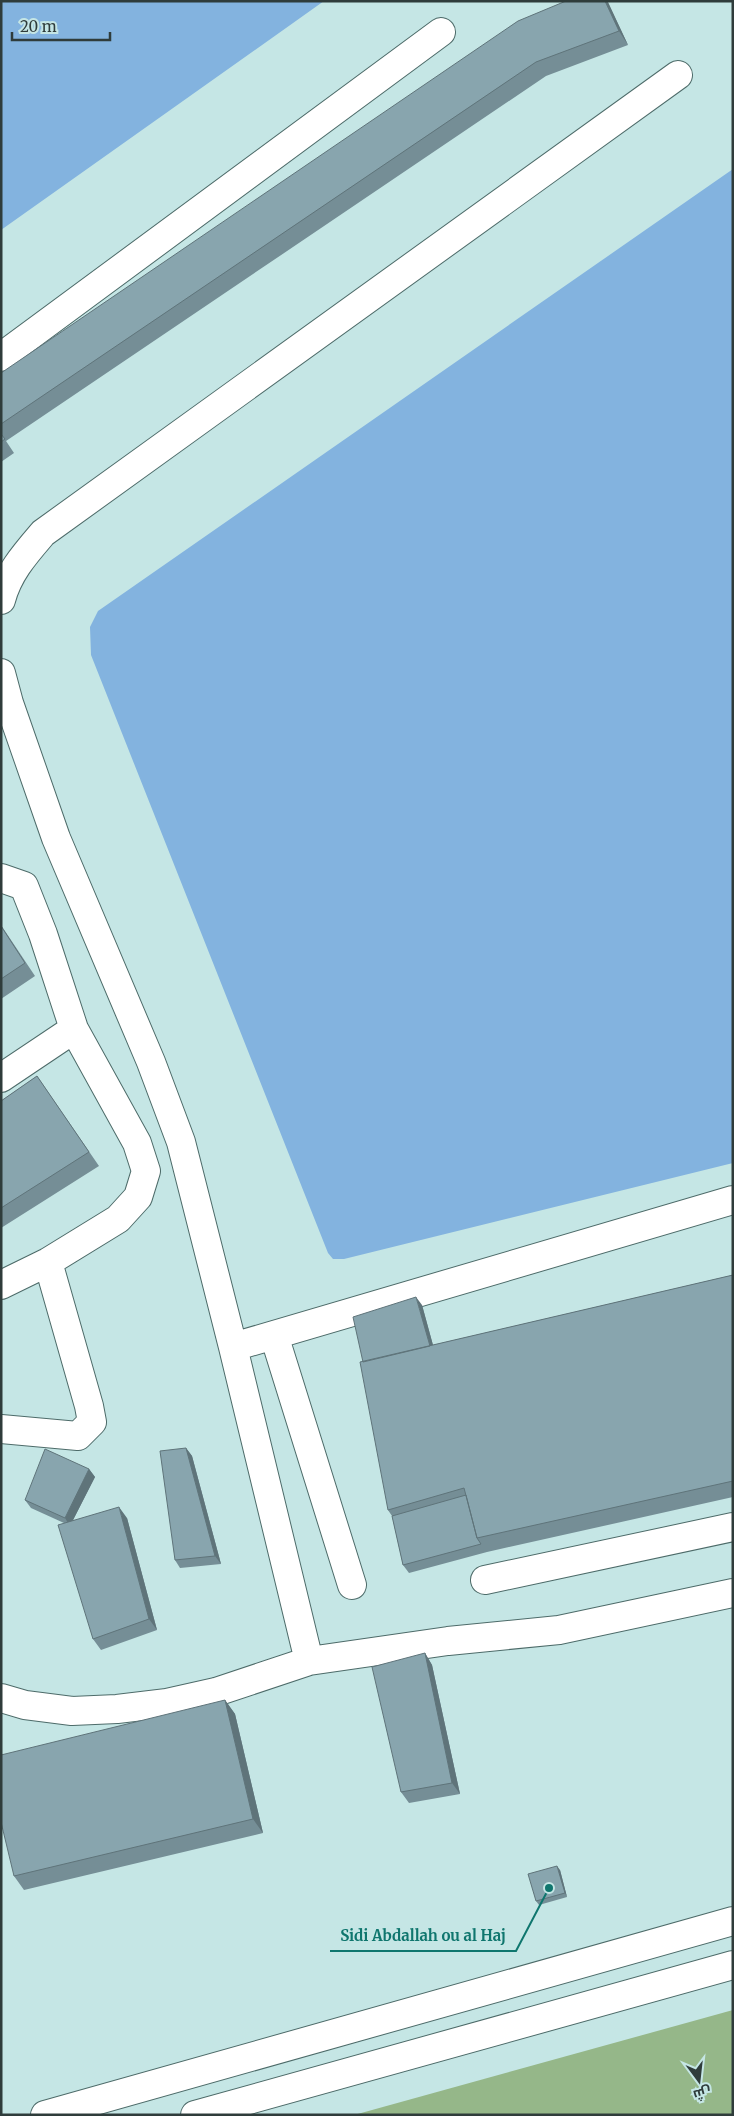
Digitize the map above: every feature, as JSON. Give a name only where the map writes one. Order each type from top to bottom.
[{"type":"street","points":[[1,357],[441,32]]},
{"type":"street","points":[[1,600],[6,583],[18,563],[43,533],[678,75]]},
{"type":"street","points":[[1,674],[9,703],[56,838],[151,1062],[181,1142],[309,1662]]},
{"type":"street","points":[[1,878],[24,886],[43,934],[74,1029],[137,1142],[146,1171],[138,1197],[118,1219],[48,1262],[1,1285]]},
{"type":"street","points":[[1,1078],[74,1029]]},
{"type":"street","points":[[233,1347],[733,1200]]},
{"type":"street","points":[[1,1429],[78,1436],[92,1422],[48,1262]]},
{"type":"street","points":[[274,1335],[352,1585]]},
{"type":"street","points":[[485,1580],[733,1527]]},
{"type":"street","points":[[1,1698],[25,1705],[72,1711],[117,1709],[167,1703],[216,1692],[309,1662],[448,1641],[559,1630],[733,1592]]},
{"type":"street","points":[[44,2115],[733,1921]]},
{"type":"street","points":[[195,2115],[733,1965]]},
{"type":"green space","points":[[733,2010],[733,2115],[354,2115]]},
{"type":"water","points":[[1,1],[324,1],[1,230]]},
{"type":"water","points":[[733,169],[733,1163],[344,1259],[333,1259],[328,1253],[91,655],[90,627],[98,611]]},
{"type":"building","points":[[566,1],[605,1],[619,31],[536,62],[1,424],[1,373],[518,21]]},
{"type":"building","points":[[1,434],[5,439],[1,442]]},
{"type":"building","points":[[1,926],[25,963],[1,979]]},
{"type":"building","points":[[37,1076],[89,1152],[1,1208],[1,1101]]},
{"type":"building","points":[[733,1275],[733,1481],[477,1538],[464,1488],[388,1510],[360,1362]]},
{"type":"building","points":[[416,1297],[430,1346],[363,1362],[353,1317]]},
{"type":"building","points":[[186,1448],[215,1556],[175,1560],[160,1451]]},
{"type":"building","points":[[45,1449],[89,1469],[65,1518],[25,1500]]},
{"type":"building","points":[[466,1495],[477,1538],[481,1544],[403,1565],[392,1516]]},
{"type":"building","points":[[119,1507],[149,1619],[93,1639],[58,1525]]},
{"type":"building","points":[[425,1653],[452,1783],[401,1792],[372,1667]]},
{"type":"building","points":[[225,1700],[253,1819],[14,1876],[1,1822],[1,1755]]},
{"type":"building","points":[[557,1866],[565,1893],[536,1901],[528,1874]]},
{"type":"place","name":"Sidi Abdallah ou al Haj","points":[[549,1888]]}]
